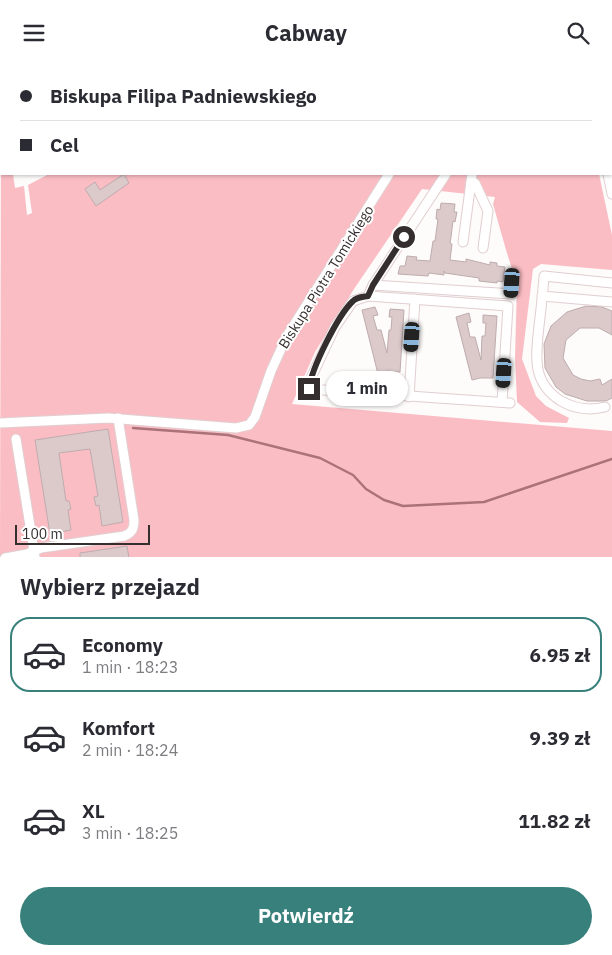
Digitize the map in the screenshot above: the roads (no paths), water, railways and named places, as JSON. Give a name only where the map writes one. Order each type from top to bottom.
[{"type":"street","name":"Biskupa Piotra Tomickiego","points":[[0,423],[118,419],[245,428],[251,424],[270,371],[287,336],[388,175]]},
{"type":"street","points":[[368,296],[373,285],[445,175]]},
{"type":"street","points":[[608,175],[612,194]]},
{"type":"street","points":[[463,243],[472,178]]},
{"type":"street","points":[[472,178],[488,211],[483,248]]},
{"type":"street","points":[[605,407],[586,409],[566,404],[547,390],[541,382],[536,360],[544,276],[612,283]]},
{"type":"street","points":[[373,285],[512,294],[512,283]]},
{"type":"street","points":[[368,296],[415,299],[508,306],[506,403],[309,389],[311,377],[335,327],[353,301],[368,296]]},
{"type":"street","points":[[542,296],[612,302]]},
{"type":"street","points":[[408,397],[415,299]]},
{"type":"street","points":[[5,557],[34,554],[41,549],[124,536],[133,530],[134,520],[118,419]]},
{"type":"street","points":[[16,439],[34,554]]},
{"type":"waterway","points":[[133,428],[228,435],[320,458],[353,475],[366,489],[384,500],[403,506],[484,502],[612,459]]}]
